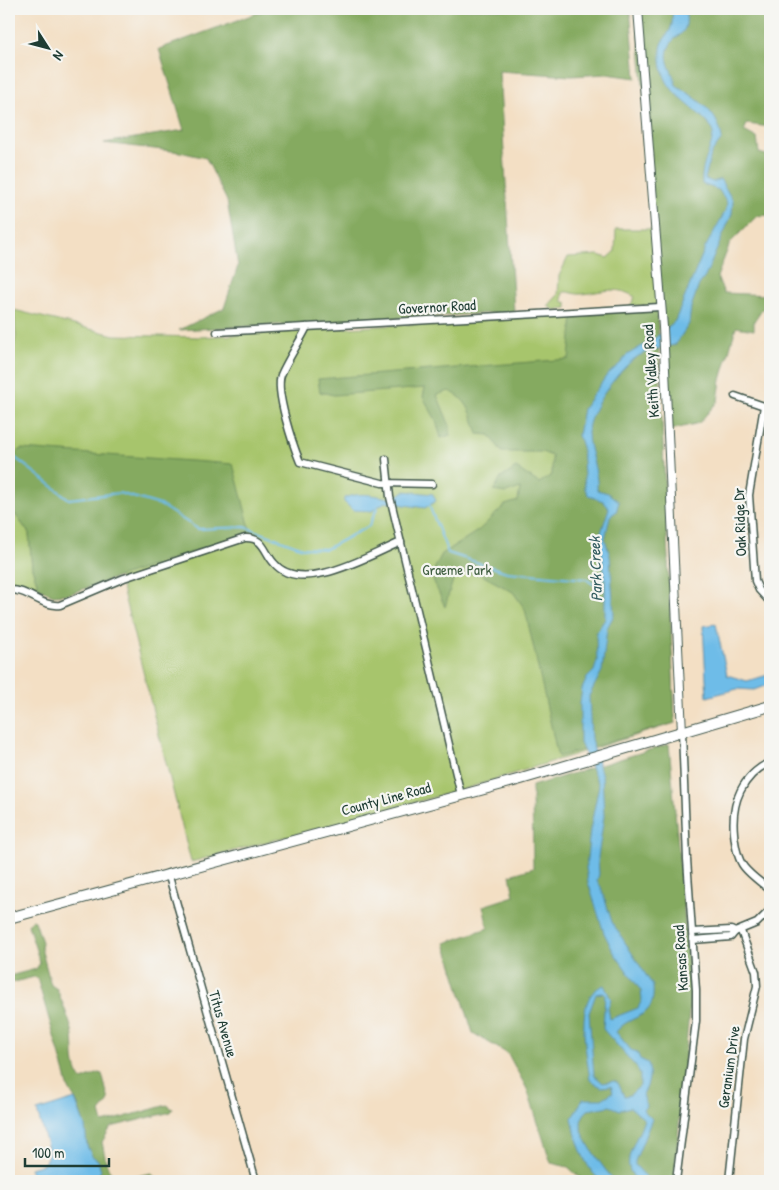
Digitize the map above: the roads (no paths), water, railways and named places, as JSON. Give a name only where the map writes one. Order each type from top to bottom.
[{"type":"main road","name":"County Line Road","points":[[9,918],[461,795],[770,706]]},
{"type":"street","name":"Keith Valley Road","points":[[638,9],[664,352],[682,732]]},
{"type":"street","name":"Governor Road","points":[[216,332],[660,307]]},
{"type":"street","points":[[307,327],[280,377],[282,399],[291,441],[300,462],[382,483],[432,484]]},
{"type":"street","name":"Oak Ridge Dr","points":[[735,396],[767,406],[749,496],[755,581],[759,590],[770,602]]},
{"type":"street","points":[[386,459],[390,497],[461,795]]},
{"type":"street","points":[[9,590],[24,592],[52,606],[60,605],[124,578],[245,538],[257,540],[263,544],[273,563],[288,574],[298,577],[328,572],[401,542]]},
{"type":"street","name":"Kansas Road","points":[[676,1181],[696,1028],[696,990],[686,859],[682,732]]},
{"type":"street","points":[[770,762],[750,776],[742,786],[733,817],[735,841],[740,860],[744,867],[770,890]]},
{"type":"street","name":"Titus Avenue","points":[[168,874],[256,1181]]},
{"type":"street","points":[[693,940],[731,937],[738,931],[757,923],[770,910]]},
{"type":"street","points":[[692,932],[738,931]]},
{"type":"street","name":"Geranium Drive","points":[[729,1181],[744,1039],[758,986],[756,972],[738,931]]},
{"type":"water","points":[[672,9],[685,9],[686,26],[668,50],[668,63],[676,85],[706,107],[716,121],[722,139],[711,154],[705,179],[713,182],[720,179],[733,201],[732,214],[705,277],[699,285],[691,307],[689,324],[675,345],[643,353],[627,365],[612,382],[598,404],[589,424],[588,440],[597,490],[608,493],[619,502],[616,512],[610,516],[605,539],[610,556],[614,615],[607,628],[602,671],[589,696],[591,739],[602,776],[604,816],[598,857],[599,874],[597,881],[601,887],[612,922],[653,986],[651,1006],[647,1011],[629,1021],[616,1032],[631,1050],[637,1052],[640,1059],[648,1063],[649,1067],[648,1083],[643,1094],[646,1106],[643,1110],[652,1119],[635,1165],[650,1181],[638,1181],[629,1167],[631,1151],[644,1119],[630,1107],[620,1110],[610,1106],[588,1110],[583,1116],[581,1124],[589,1145],[615,1181],[603,1181],[597,1177],[586,1162],[578,1143],[572,1118],[583,1099],[602,1099],[613,1092],[611,1086],[601,1087],[590,1080],[585,1041],[585,1013],[588,1001],[594,991],[604,985],[611,999],[608,1008],[610,1019],[638,1008],[642,1000],[641,991],[613,951],[604,933],[588,882],[586,868],[590,830],[599,785],[580,743],[580,703],[582,689],[587,678],[594,671],[597,661],[596,633],[605,619],[605,579],[600,536],[609,508],[603,501],[589,496],[585,489],[582,447],[578,435],[583,409],[607,375],[627,355],[654,339],[675,321],[705,248],[726,210],[727,203],[719,190],[702,184],[703,169],[712,141],[713,129],[670,87],[661,64],[661,49],[671,28]],"holes":[[[596,994],[605,994],[603,1029],[640,1074],[640,1086],[630,1095],[624,1096],[618,1083],[614,1081],[603,1083],[594,1075],[589,1013]]]},
{"type":"water","points":[[404,491],[433,494],[436,501],[425,508],[385,502],[372,511],[353,510],[344,502],[344,498],[357,495],[394,499]]},
{"type":"water","points":[[716,624],[727,675],[747,681],[768,675],[770,684],[754,690],[737,689],[707,697],[703,626]]},
{"type":"water","points":[[75,1099],[85,1126],[87,1146],[92,1156],[98,1160],[101,1171],[92,1181],[34,1181],[30,1168],[44,1164],[49,1152],[37,1111]]},
{"type":"waterway","points":[[9,453],[69,499],[119,493],[160,505],[198,529],[245,527],[303,548],[326,549],[369,526],[377,508]]},
{"type":"waterway","name":"Park Creek","points":[[429,505],[448,553],[507,572],[586,579],[593,584],[606,576]]},
{"type":"park label","name":"Graeme Park","points":[[457,570]]}]
